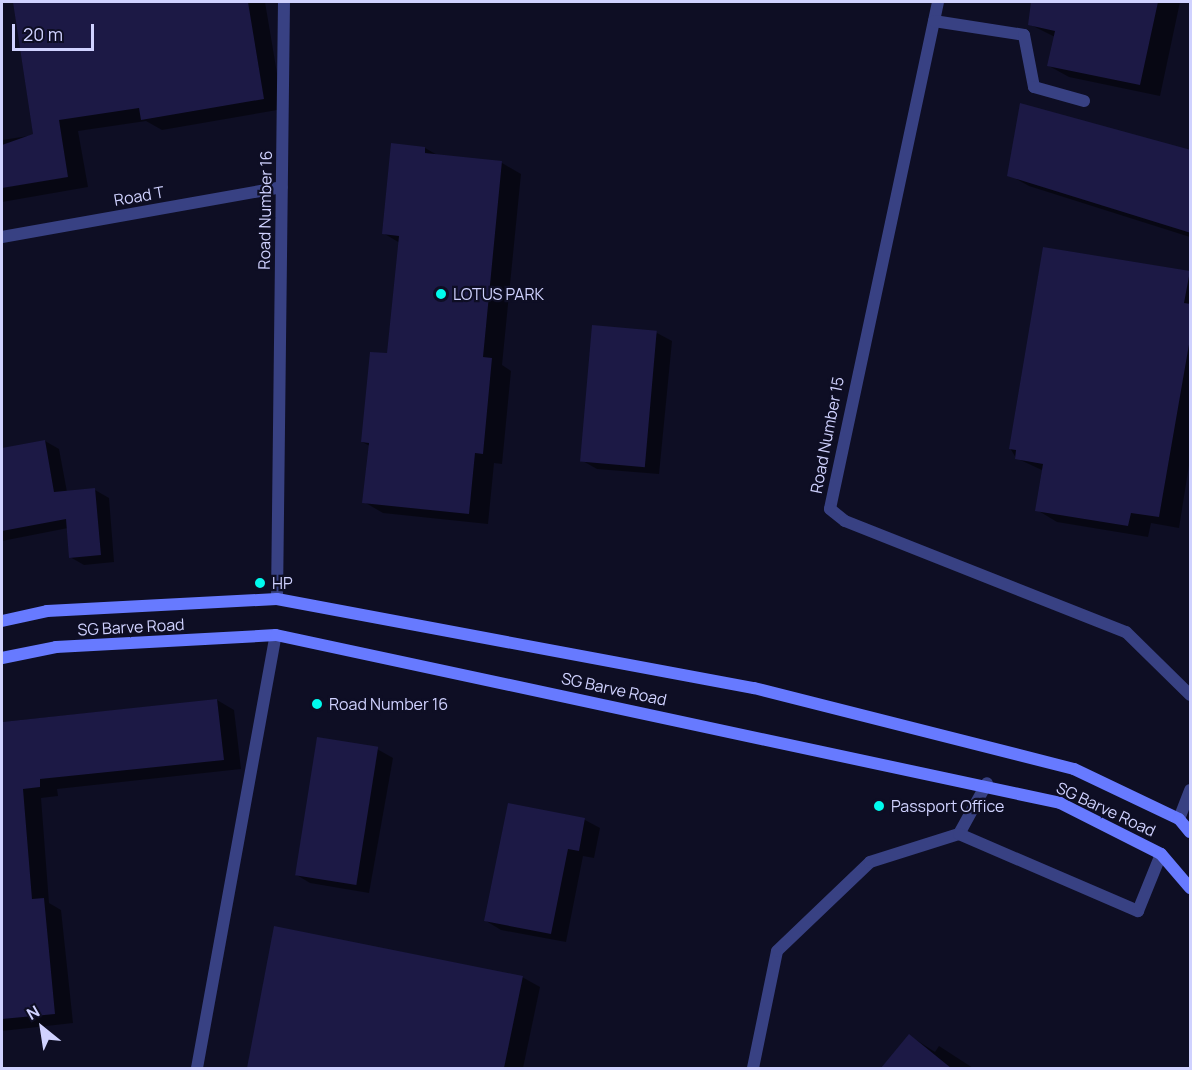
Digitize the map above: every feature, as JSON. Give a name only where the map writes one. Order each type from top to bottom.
[{"type":"main road","name":"SG Barve Road","points":[[2,621],[47,611],[277,599],[754,688],[1074,770],[1179,819],[1191,832]]},
{"type":"main road","name":"SG Barve Road","points":[[2,658],[56,647],[276,635],[987,783],[1060,803],[1161,854],[1191,888]]},
{"type":"street","name":"Road Number 16","points":[[277,599],[284,2]]},
{"type":"street","name":"Road Number 15","points":[[938,2],[830,509],[845,521],[1126,632],[1191,695]]},
{"type":"street","points":[[934,21],[1024,35],[1034,87],[1084,101]]},
{"type":"street","name":"Road T","points":[[2,237],[282,187]]},
{"type":"street","points":[[191,1068],[197,1068],[276,635]]},
{"type":"street","points":[[959,834],[987,783]]},
{"type":"street","points":[[1179,819],[1191,790]]},
{"type":"street","points":[[753,1068],[777,951],[870,862],[959,834],[1138,911],[1161,854]]},
{"type":"building","points":[[13,2],[248,2],[264,99],[141,120],[139,108],[59,120],[68,177],[2,188],[2,145],[33,134]]},
{"type":"building","points":[[1031,2],[1158,2],[1140,85],[1047,66],[1055,31],[1028,25]]},
{"type":"building","points":[[1020,103],[1191,150],[1191,233],[1007,176]]},
{"type":"building","name":"LOTUS PARK","points":[[391,143],[425,147],[425,153],[502,161],[483,357],[492,358],[483,454],[475,453],[469,514],[362,503],[369,443],[361,442],[370,352],[387,353],[399,236],[382,234]]},
{"type":"building","points":[[1043,247],[1190,271],[1184,303],[1191,304],[1191,333],[1159,517],[1131,513],[1128,526],[1035,511],[1043,464],[1015,459],[1016,450],[1009,449]]},
{"type":"building","points":[[592,325],[657,331],[645,467],[580,461]]},
{"type":"building","points":[[45,440],[54,492],[95,488],[101,555],[69,558],[66,519],[2,531],[2,448]]},
{"type":"building","points":[[217,699],[224,760],[40,779],[40,787],[23,789],[32,899],[44,898],[55,1014],[2,1019],[2,722]]},
{"type":"building","points":[[317,737],[378,747],[356,885],[295,875]]},
{"type":"building","points":[[508,803],[585,818],[579,851],[568,849],[551,934],[484,921]]},
{"type":"building","points":[[274,926],[523,976],[504,1068],[247,1068]]},
{"type":"building","points":[[909,1034],[951,1068],[881,1068]]},
{"type":"place","name":"LOTUS PARK","points":[[441,294]]},
{"type":"place","name":"HP","points":[[260,583]]},
{"type":"place","name":"Road Number 16","points":[[317,704]]},
{"type":"place","name":"Passport Office","points":[[879,806]]}]
